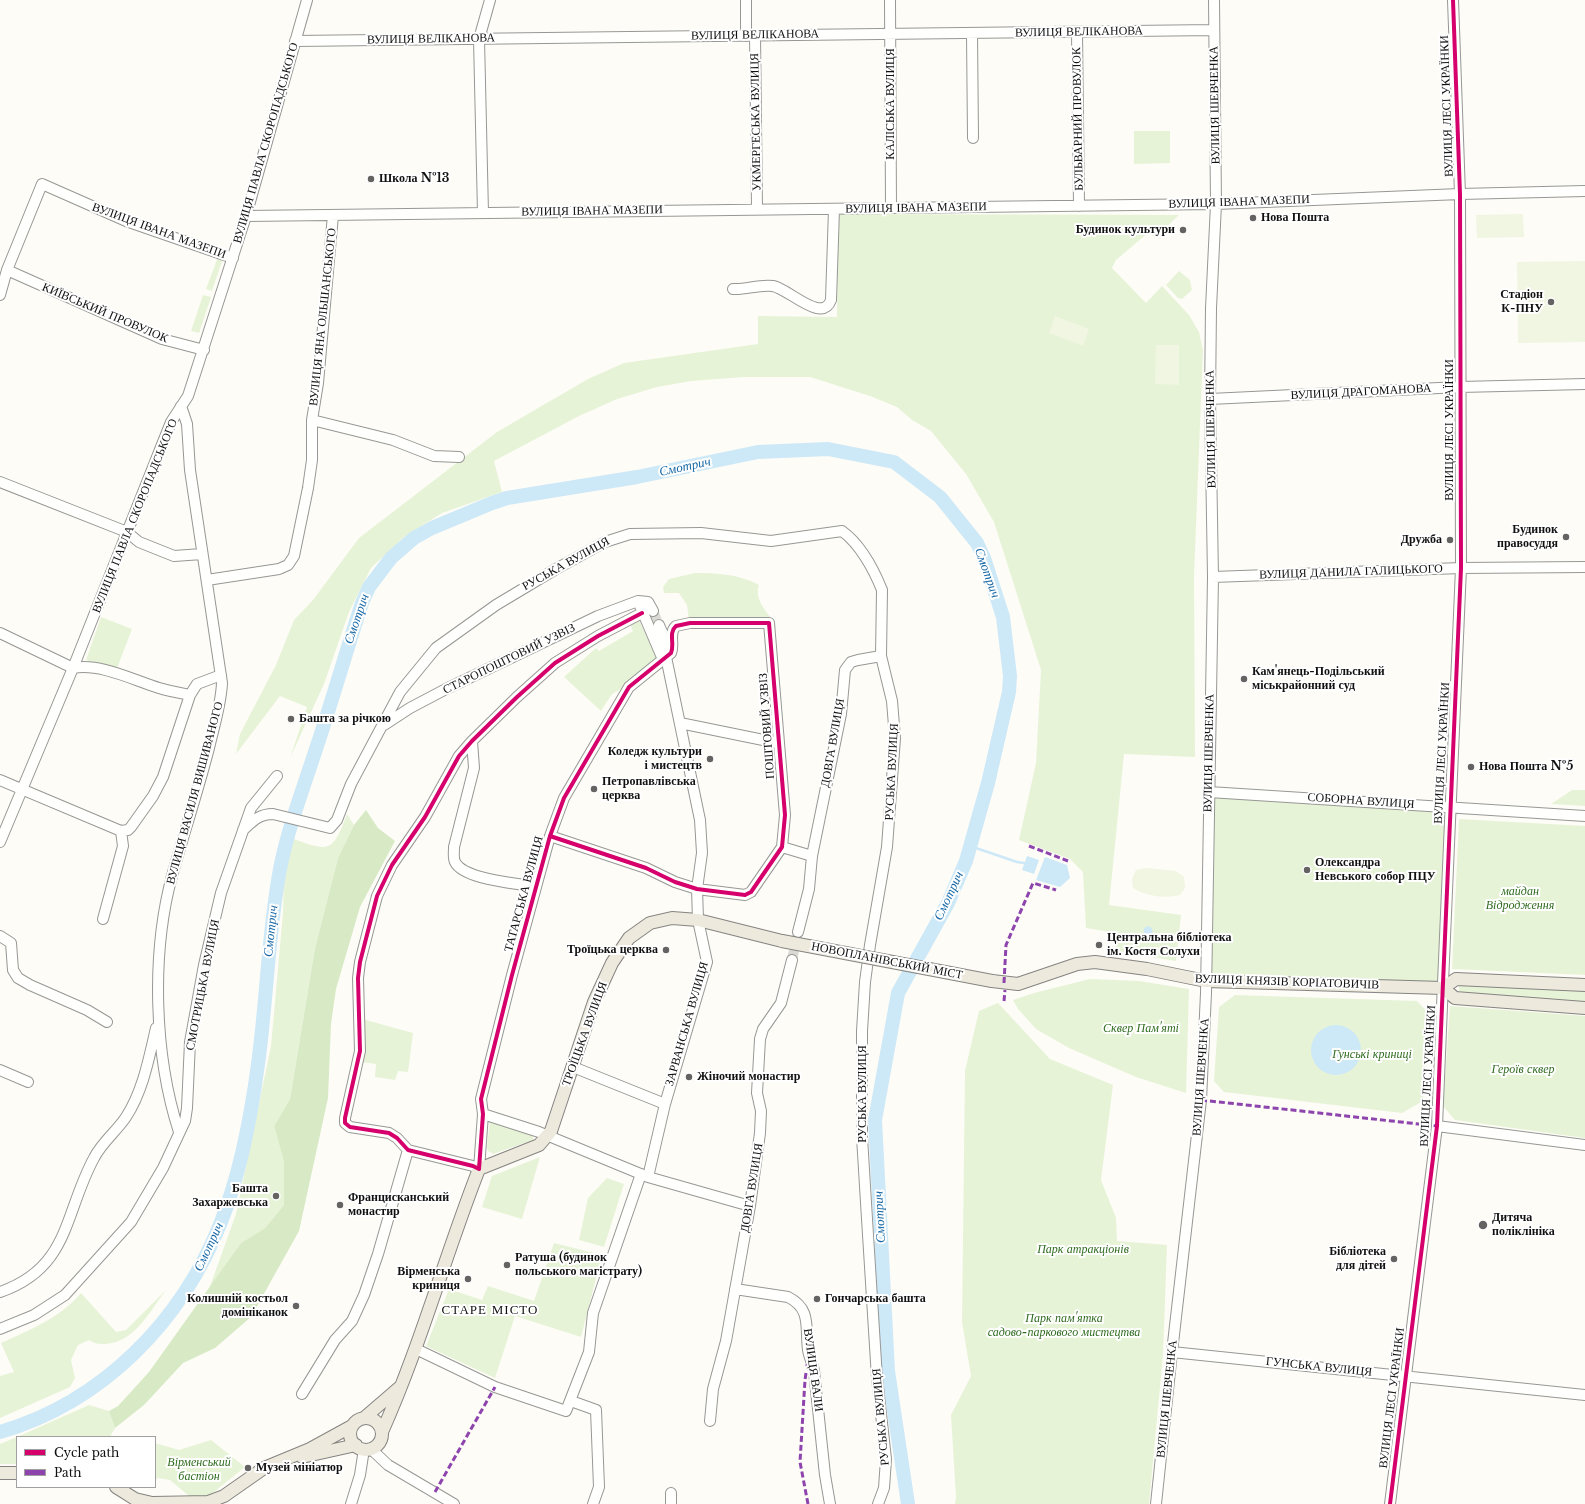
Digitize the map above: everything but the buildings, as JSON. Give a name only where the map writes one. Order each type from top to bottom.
[{"type":"main road","name":"ТРОЇЦЬКА ВУЛИЦЯ","points":[[547,1136],[554,1124],[594,1002],[612,963],[629,938],[650,923],[672,918],[698,920],[782,941]]},
{"type":"main road","name":"НОВОПЛАНІВСЬКИЙ МІСТ","points":[[782,941],[992,981]]},
{"type":"main road","name":"ВУЛИЦЯ КНЯЗІВ КОРІАТОВИЧІВ","points":[[992,981],[1018,984],[1077,964],[1095,962],[1127,966],[1206,981],[1443,988],[1456,979],[1585,986]]},
{"type":"main road","points":[[1443,988],[1455,998],[1585,1008]]},
{"type":"main road","points":[[274,1463],[364,1448],[380,1441],[382,1432],[404,1383],[462,1214],[480,1169],[540,1145],[547,1136]]},
{"type":"main road","points":[[364,1418],[404,1383]]},
{"type":"main road","points":[[118,1488],[142,1501],[169,1504],[216,1502],[274,1463],[310,1449],[352,1426],[359,1419],[369,1418],[378,1423],[382,1432]]},
{"type":"main road","points":[[352,1426],[350,1434],[364,1448]]},
{"type":"main road","points":[[0,1473],[16,1473]]},
{"type":"street","name":"ВУЛИЦЯ ПАВЛА СКОРОПАДСЬКОГО","points":[[0,842],[73,668],[171,422],[188,396],[246,216],[307,0]]},
{"type":"street","points":[[483,213],[480,39],[490,0]]},
{"type":"street","name":"УКМЕРГЕСЬКА ВУЛИЦЯ","points":[[746,0],[751,36],[757,210]]},
{"type":"street","name":"КАЛІСЬКА ВУЛИЦЯ","points":[[890,0],[891,208]]},
{"type":"street","name":"ВУЛИЦЯ ШЕВЧЕНКА","points":[[1156,1504],[1201,1100],[1206,981],[1213,576],[1210,399],[1211,308],[1216,204],[1214,0]]},
{"type":"street","name":"ВУЛИЦЯ ЛЕСІ УКРАЇНКИ","points":[[1390,1504],[1404,1376],[1437,1126],[1443,988],[1460,568],[1460,194],[1453,0]]},
{"type":"street","name":"ВУЛИЦЯ ВЕЛІКАНОВА","points":[[295,41],[1214,30]]},
{"type":"street","name":"БУЛЬВАРНИЙ ПРОВУЛОК","points":[[1077,32],[1079,206]]},
{"type":"street","points":[[972,33],[973,138]]},
{"type":"street","name":"ВУЛИЦЯ ІВАНА МАЗЕПИ","points":[[4,275],[42,184],[126,221],[233,258]]},
{"type":"street","name":"ВУЛИЦЯ ІВАНА МАЗЕПИ","points":[[246,216],[1216,204],[1460,194],[1585,191]]},
{"type":"street","points":[[733,289],[740,290],[759,285],[774,286],[788,292],[812,308],[821,309],[827,306],[830,300],[834,209]]},
{"type":"street","name":"ВУЛИЦЯ ЯНА ОЛЬШАНСЬКОГО","points":[[206,580],[285,568],[291,561],[298,542],[312,460],[312,420],[320,362],[333,215]]},
{"type":"street","points":[[0,295],[4,275]]},
{"type":"street","name":"КИЇВСЬКИЙ ПРОВУЛОК","points":[[4,275],[162,339],[204,350]]},
{"type":"street","name":"ВУЛИЦЯ ДРАГОМАНОВА","points":[[1210,399],[1460,387],[1585,384]]},
{"type":"street","name":"ВУЛИЦЯ ВАСИЛЯ ВИШИВАНОГО","points":[[180,1132],[170,1099],[161,1054],[159,1013],[160,945],[172,877],[193,808],[219,707],[221,693],[220,675],[190,470],[187,424],[181,406]]},
{"type":"street","name":"ВУЛИЦЯ ЯНА ОЛЬШАНСЬКОГО","points":[[312,420],[393,440],[426,454],[444,457],[460,457]]},
{"type":"street","points":[[0,482],[127,532],[139,542],[174,556],[202,554]]},
{"type":"street","name":"РУСЬКА ВУЛИЦЯ","points":[[243,830],[257,817],[265,814],[273,814],[330,828],[337,820],[351,784],[384,725],[400,692],[436,648],[524,587],[586,551],[618,537],[630,534],[701,533],[782,541],[842,531],[852,538],[882,590],[881,656],[892,701],[895,738],[887,847],[866,982],[862,1046],[862,1137],[870,1280],[877,1378],[886,1459],[884,1488],[878,1504]]},
{"type":"street","name":"ВУЛИЦЯ ДАНИЛА ГАЛИЦЬКОГО","points":[[1213,576],[1460,568],[1585,567]]},
{"type":"street","points":[[653,611],[648,602],[638,601],[659,651],[661,655],[666,657]]},
{"type":"street","name":"СТАРОПОШТОВИЙ УЗВІЗ","points":[[384,725],[410,708],[446,689],[598,616],[638,601]]},
{"type":"street","points":[[480,1169],[408,1150],[397,1138],[389,1133],[350,1127],[345,1123],[344,1118],[360,1051],[358,978],[360,962],[374,905],[385,878],[401,851],[425,817],[459,756],[517,697],[555,662],[642,612]]},
{"type":"street","name":"ПОШТОВИЙ УЗВІЗ","points":[[666,657],[672,650],[672,632],[676,626],[690,623],[769,623],[785,815],[782,848],[751,892],[745,895],[697,889]]},
{"type":"street","name":"ЗАРВАНСЬКА ВУЛИЦЯ","points":[[571,1401],[589,1352],[593,1313],[644,1176],[707,962],[698,920],[697,889],[702,853],[700,820],[666,657],[668,652],[659,625]]},
{"type":"street","points":[[0,633],[73,668],[80,667],[121,674],[159,688],[190,695]]},
{"type":"street","name":"ДОВГА ВУЛИЦЯ","points":[[798,932],[809,889],[812,856],[841,714],[844,670],[851,662],[881,656]]},
{"type":"street","name":"ТАТАРСЬКА ВУЛИЦЯ","points":[[480,1169],[483,1114],[481,1099],[512,975],[550,836],[564,798],[629,687],[666,657]]},
{"type":"street","points":[[0,780],[120,831],[128,830],[158,789],[190,695],[197,684],[220,675]]},
{"type":"street","points":[[680,723],[778,743]]},
{"type":"street","points":[[472,742],[474,768],[454,847],[455,862],[458,867],[471,875],[536,887]]},
{"type":"street","name":"СМОТРИЦЬКА ВУЛИЦЯ","points":[[0,1329],[34,1314],[64,1294],[94,1260],[118,1237],[130,1222],[154,1185],[185,1121],[190,1042],[204,965],[221,893],[251,808],[277,776]]},
{"type":"street","name":"СОБОРНА ВУЛИЦЯ","points":[[1209,792],[1275,795],[1585,816]]},
{"type":"street","points":[[103,919],[123,846],[120,831]]},
{"type":"street","points":[[550,836],[646,868],[675,882],[697,889]]},
{"type":"street","points":[[782,848],[812,856]]},
{"type":"street","points":[[0,936],[11,943],[14,970],[18,978],[30,985],[88,1010],[107,1022]]},
{"type":"street","name":"ДОВГА ВУЛИЦЯ","points":[[710,1421],[713,1389],[726,1341],[750,1206],[761,1128],[761,1111],[757,1093],[760,1039],[763,1029],[781,1002],[792,960]]},
{"type":"street","points":[[0,1292],[34,1275],[50,1259],[59,1245],[94,1156],[126,1118],[137,1097],[145,1073],[159,1013]]},
{"type":"street","points":[[573,1067],[665,1104]]},
{"type":"street","points":[[0,1070],[28,1082]]},
{"type":"street","points":[[483,1114],[539,1132],[644,1176],[750,1206]]},
{"type":"street","points":[[1437,1126],[1585,1144]]},
{"type":"street","points":[[302,1394],[335,1340],[352,1321],[364,1294],[378,1254],[408,1150]]},
{"type":"street","name":"ВУЛИЦЯ ВАЛИ","points":[[735,1289],[788,1297],[795,1300],[803,1309],[809,1352],[813,1360],[824,1475],[830,1504]]},
{"type":"street","points":[[416,1349],[495,1387],[566,1411],[571,1401],[596,1410],[599,1487],[592,1504]]},
{"type":"street","name":"ГУНСЬКА ВУЛИЦЯ","points":[[1172,1352],[1585,1395]]},
{"type":"street","points":[[351,1504],[360,1475],[364,1448],[388,1465],[454,1504]]},
{"type":"street","points":[[671,1493],[671,1504]]},
{"type":"green space","points":[[1134,131],[1170,131],[1170,163],[1134,164]]},
{"type":"green space","points":[[838,214],[1179,215],[1155,238],[1149,232],[1116,260],[1112,268],[1146,303],[1162,286],[1189,315],[1199,332],[1203,350],[1194,576],[1195,757],[1124,754],[1109,905],[1181,915],[1176,961],[1115,951],[1117,933],[1086,928],[1083,872],[1070,859],[1019,840],[1036,763],[1041,670],[994,522],[966,474],[931,431],[912,420],[897,407],[870,396],[810,377],[744,377],[691,381],[657,387],[617,399],[579,416],[494,461],[502,492],[442,513],[404,537],[371,568],[349,612],[324,684],[290,758],[307,707],[280,696],[236,754],[240,734],[276,665],[294,620],[313,600],[359,538],[497,432],[588,379],[624,363],[758,344],[758,316],[837,317]]},
{"type":"green space","points":[[1523,214],[1524,237],[1477,238],[1476,215]]},
{"type":"green space","points":[[218,257],[223,258],[212,291],[206,289]]},
{"type":"green space","name":"Стадіон К-ПНУ","points":[[1585,261],[1585,342],[1518,343],[1517,262]]},
{"type":"green space","points":[[1179,271],[1190,280],[1192,290],[1182,299],[1178,298],[1166,285]]},
{"type":"green space","points":[[203,295],[211,297],[199,333],[191,331]]},
{"type":"green space","points":[[1055,316],[1089,329],[1083,346],[1049,333]]},
{"type":"green space","points":[[1156,345],[1179,345],[1179,385],[1155,384]]},
{"type":"green space","points":[[695,573],[712,573],[736,576],[759,585],[759,599],[763,608],[772,620],[689,621],[687,605],[679,593],[664,593],[663,587],[669,579]]},
{"type":"green space","points":[[101,617],[132,629],[116,671],[86,660]]},
{"type":"green space","points":[[639,620],[658,661],[656,669],[612,694],[601,711],[564,677],[596,648],[599,651],[633,631],[630,624]]},
{"type":"green space","points":[[1572,790],[1585,790],[1585,806],[1551,804]]},
{"type":"green space","points":[[1209,792],[1450,808],[1443,988],[1206,981]]},
{"type":"green space","points":[[366,810],[378,828],[395,841],[360,907],[336,989],[331,1024],[328,1098],[299,1231],[251,1317],[215,1348],[183,1363],[144,1405],[115,1428],[109,1411],[118,1406],[149,1372],[241,1243],[265,1228],[284,1205],[284,1162],[274,1126],[290,1099],[315,948],[338,858],[354,825]]},
{"type":"green space","points":[[347,814],[354,825],[338,858],[315,948],[290,1099],[274,1126],[284,1162],[284,1205],[265,1228],[241,1243],[209,1289],[236,1214],[271,1046],[283,913],[284,868],[291,838],[313,846],[327,846],[337,837]]},
{"type":"green space","name":"майдан Відродження","points":[[1459,819],[1585,826],[1585,975],[1452,969]]},
{"type":"green space","points":[[1146,868],[1176,871],[1184,877],[1185,888],[1180,895],[1168,897],[1150,895],[1138,891],[1133,888],[1132,879],[1136,870]]},
{"type":"green space","name":"Сквер Пам'яті","points":[[1090,979],[1139,981],[1189,989],[1186,1093],[1136,1077],[1069,1048],[1036,1029],[1018,1009],[1013,1000],[1034,993]]},
{"type":"green space","points":[[1459,984],[1585,990],[1585,1002],[1459,993]]},
{"type":"green space","name":"Гунські криниці","points":[[1235,995],[1417,1001],[1430,1015],[1423,1101],[1402,1113],[1224,1092],[1214,1081],[1219,1007]]},
{"type":"green space","name":"Парк пам'ятка садово-паркового мистецтва","points":[[998,1003],[1050,1059],[1113,1085],[1101,1180],[1116,1218],[1117,1241],[1167,1245],[1163,1355],[1149,1504],[955,1504],[956,1497],[951,1415],[971,1376],[962,1322],[965,1071],[979,1011]]},
{"type":"green space","name":"Героїв сквер","points":[[1450,1006],[1585,1016],[1585,1138],[1455,1120],[1443,1106]]},
{"type":"green space","points":[[362,1019],[413,1033],[408,1072],[398,1071],[395,1080],[375,1077],[376,1064],[361,1062]]},
{"type":"green space","points":[[490,1120],[533,1132],[533,1140],[493,1154],[488,1151],[487,1147]]},
{"type":"green space","points":[[540,1157],[522,1219],[482,1207],[492,1176]]},
{"type":"green space","points":[[607,1178],[624,1184],[604,1247],[579,1240],[588,1198]]},
{"type":"green space","points":[[554,1243],[602,1255],[581,1337],[515,1316],[495,1378],[426,1346],[449,1289],[482,1300],[488,1286],[534,1301]]},
{"type":"green space","points":[[166,1290],[148,1316],[134,1332],[125,1338],[106,1344],[97,1344],[89,1340],[78,1345],[71,1360],[75,1378],[70,1387],[0,1418],[0,1376],[14,1372],[1,1343],[54,1317],[81,1293],[116,1332],[126,1330]]},
{"type":"green space","points":[[89,1405],[109,1411],[115,1428],[111,1436],[19,1436]]},
{"type":"green space","points":[[16,1437],[16,1464],[0,1464],[0,1444]]},
{"type":"green space","name":"Вірменський бастіон","points":[[211,1440],[245,1467],[209,1496],[189,1496],[170,1480],[158,1478],[156,1479],[156,1443],[179,1450]]},
{"type":"water","points":[[1027,856],[1039,860],[1034,874],[1022,870]]},
{"type":"water","points":[[1045,857],[1067,865],[1070,878],[1060,887],[1036,880]]},
{"type":"water","points":[[1146,927],[1150,927],[1152,931],[1150,935],[1146,935],[1144,933],[1144,929]]},
{"type":"water","points":[[1331,1025],[1341,1025],[1354,1032],[1361,1045],[1361,1055],[1354,1068],[1341,1075],[1331,1075],[1322,1071],[1315,1064],[1311,1055],[1311,1045],[1315,1036],[1322,1029]]},
{"type":"waterway","name":"Смотрич","points":[[0,1432],[37,1418],[72,1400],[105,1378],[134,1353],[161,1324],[184,1292],[205,1258],[221,1222],[234,1184],[240,1164],[252,1104],[261,1040],[276,893],[287,839],[362,603],[369,587],[391,558],[414,538],[432,528],[507,498],[637,477],[758,452],[828,449],[894,462],[940,497],[977,543],[984,558],[1003,617],[1010,676],[1009,692],[988,783],[966,861],[948,903],[898,993],[875,1120],[888,1371],[908,1504]]},
{"type":"waterway","points":[[970,846],[1024,863]]},
{"type":"tunnel","points":[[653,611],[659,625]]},
{"type":"tunnel","points":[[792,960],[797,936]]},
{"type":"marked path","points":[[1029,846],[1068,861]]},
{"type":"marked path","points":[[1004,983],[1006,945],[1033,883],[1056,890]]},
{"type":"marked path","points":[[1004,1001],[1005,990]]},
{"type":"marked path","points":[[1201,1100],[1437,1126]]},
{"type":"marked path","points":[[808,1504],[800,1462],[805,1380],[809,1352]]},
{"type":"marked path","points":[[435,1492],[495,1387]]},
{"type":"cycle path","points":[[1390,1504],[1437,1126],[1461,568],[1460,194],[1453,0]]},
{"type":"cycle path","points":[[550,836],[646,868],[675,882],[697,889],[745,895],[751,892],[782,847],[785,815],[769,623],[690,623],[676,626],[672,632],[671,653],[629,687],[564,798],[550,836],[512,975],[481,1099],[483,1114],[479,1169],[473,1166],[408,1150],[397,1138],[389,1133],[350,1127],[345,1123],[345,1118],[360,1051],[358,978],[360,962],[377,896],[392,865],[425,817],[459,756],[472,741],[517,697],[555,663],[598,636],[642,613]]},
{"type":"place","name":"Школа №13","points":[[371,179]]},
{"type":"place","name":"Нова Пошта","points":[[1253,218]]},
{"type":"place","name":"Будинок культури","points":[[1183,230]]},
{"type":"place","name":"Стадіон К-ПНУ","points":[[1551,302]]},
{"type":"place","name":"Будинок правосуддя","points":[[1566,537]]},
{"type":"place","name":"Дружба","points":[[1450,540]]},
{"type":"place","name":"Кам'янець-Подільський міськрайонний суд","points":[[1244,679]]},
{"type":"place","name":"Башта за річкою","points":[[291,719]]},
{"type":"place","name":"Коледж культури і мистецтв","points":[[710,759]]},
{"type":"place","name":"Нова Пошта №5","points":[[1471,767]]},
{"type":"place","name":"Петропавлівська церква","points":[[594,789]]},
{"type":"place","name":"Олександра Невського собор ПЦУ","points":[[1307,870]]},
{"type":"place","name":"Центральна бібліотека ім. Костя Солухи","points":[[1099,945]]},
{"type":"place","name":"Троїцька церква","points":[[666,950]]},
{"type":"place","name":"Жіночий монастир","points":[[689,1077]]},
{"type":"place","name":"Башта Захаржевська","points":[[276,1196]]},
{"type":"place","name":"Францисканський монастир","points":[[340,1205]]},
{"type":"place","name":"Дитяча поліклініка","points":[[1483,1225]]},
{"type":"place","name":"Бібліотека для дітей","points":[[1394,1259]]},
{"type":"place","name":"Ратуша (будинок польського магістрату)","points":[[507,1265]]},
{"type":"place","name":"Вірменська криниця","points":[[468,1279]]},
{"type":"place","name":"Гончарська башта","points":[[817,1299]]},
{"type":"place","name":"Колишній костьол домініканок","points":[[296,1306]]},
{"type":"place","name":"Музей мініатюр","points":[[248,1468]]},
{"type":"district","name":"СТАРЕ МІСТО","points":[[490,1310]]},
{"type":"park label","name":"Парк атракціонів","points":[[1083,1250]]}]
